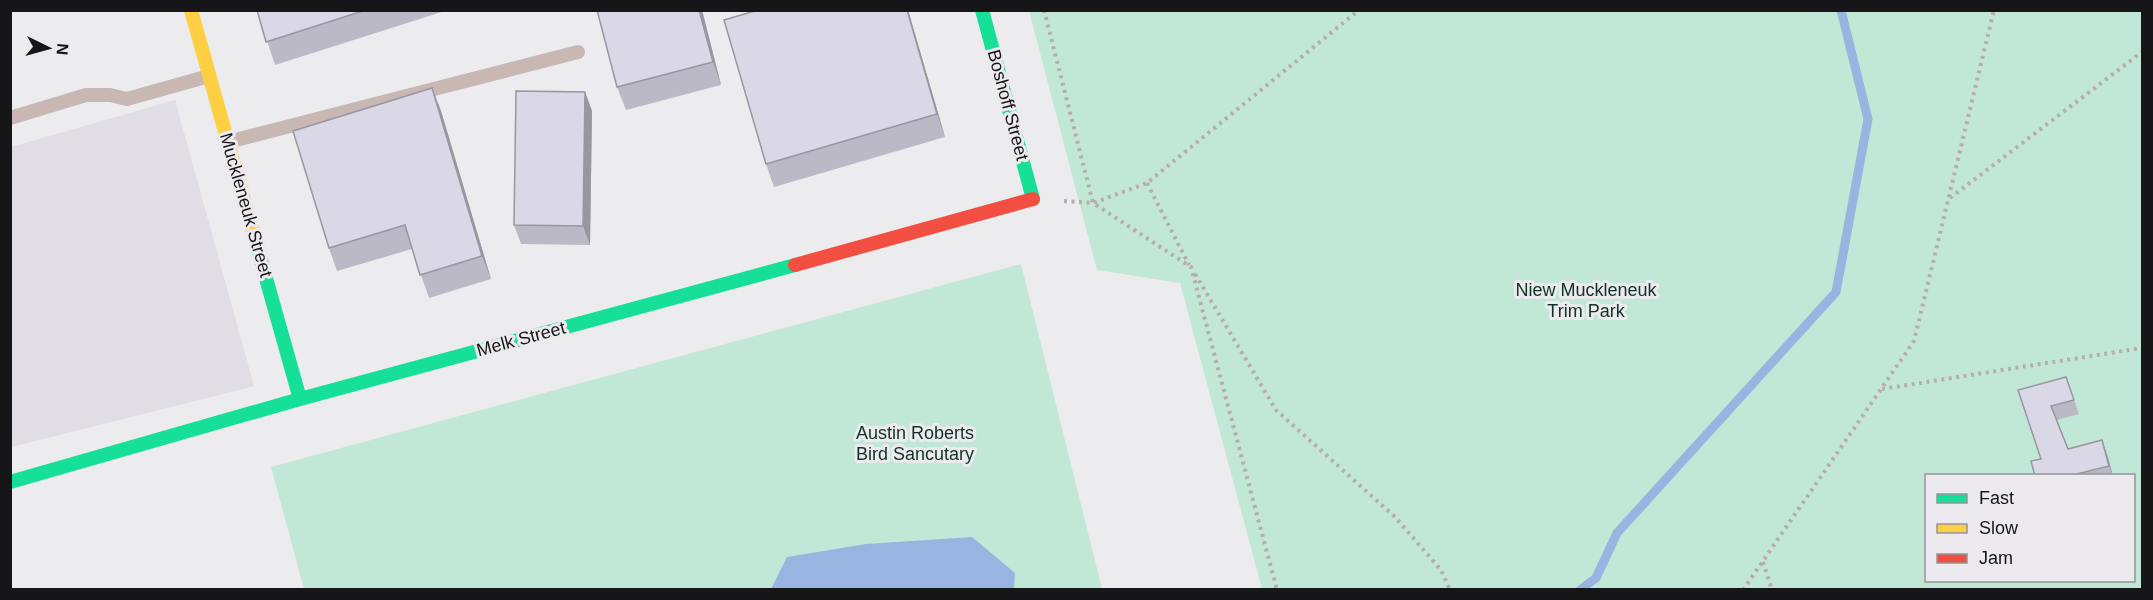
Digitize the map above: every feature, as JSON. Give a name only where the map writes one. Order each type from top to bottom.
[{"type":"street","name":"Muckleneuk Street","points":[[191,10],[300,399]]},
{"type":"street","name":"Boshoff Street","points":[[982,10],[1033,200]]},
{"type":"street","name":"Melk Street","points":[[10,482],[300,399],[1033,200]]},
{"type":"lane","points":[[228,142],[578,52]]},
{"type":"lane","points":[[10,118],[86,95],[99,94],[127,99],[209,76]]},
{"type":"path","points":[[1044,10],[1093,203],[1191,267],[1276,590]]},
{"type":"path","points":[[1033,200],[1093,203],[1148,183],[1359,10]]},
{"type":"path","points":[[1743,590],[1914,341],[1994,10]]},
{"type":"path","points":[[1950,198],[2142,52]]},
{"type":"path","points":[[1148,183],[1191,267],[1276,410],[1395,517],[1441,570],[1450,590]]},
{"type":"path","points":[[1882,389],[2142,348]]},
{"type":"path","points":[[1763,561],[1772,590]]},
{"type":"shaded area","points":[[175,100],[254,386],[11,447],[11,147]]},
{"type":"green space","name":"Niew Muckleneuk Trim Park","points":[[1029,11],[2142,11],[2142,589],[1262,589],[1180,283],[1097,270]]},
{"type":"green space","name":"Austin Roberts Bird Sancutary","points":[[1021,264],[1102,589],[304,589],[271,467]]},
{"type":"water","points":[[972,537],[1015,573],[1014,589],[771,589],[787,557],[866,544]]},
{"type":"building","points":[[257,10],[366,10],[266,42]]},
{"type":"building","points":[[597,10],[699,10],[713,62],[617,87]]},
{"type":"building","points":[[758,10],[907,10],[937,114],[766,164],[724,20]]},
{"type":"building","points":[[432,88],[482,256],[420,275],[405,225],[329,248],[293,131]]},
{"type":"building","points":[[516,91],[585,92],[583,226],[514,225]]},
{"type":"building","points":[[2066,377],[2074,400],[2051,406],[2068,449],[2102,440],[2109,466],[2077,474],[2034,474],[2031,461],[2041,459],[2018,390]]},
{"type":"waterway","points":[[1580,590],[1596,578],[1617,533],[1836,292],[1868,119],[1841,10]]},
{"type":"traffic: fast","points":[[982,10],[1033,199]]},
{"type":"traffic: fast","points":[[253,232],[300,399]]},
{"type":"traffic: fast","points":[[10,482],[300,399],[795,265]]},
{"type":"traffic: slow","points":[[191,10],[253,232]]},
{"type":"traffic: jam","points":[[795,265],[1033,199]]}]
